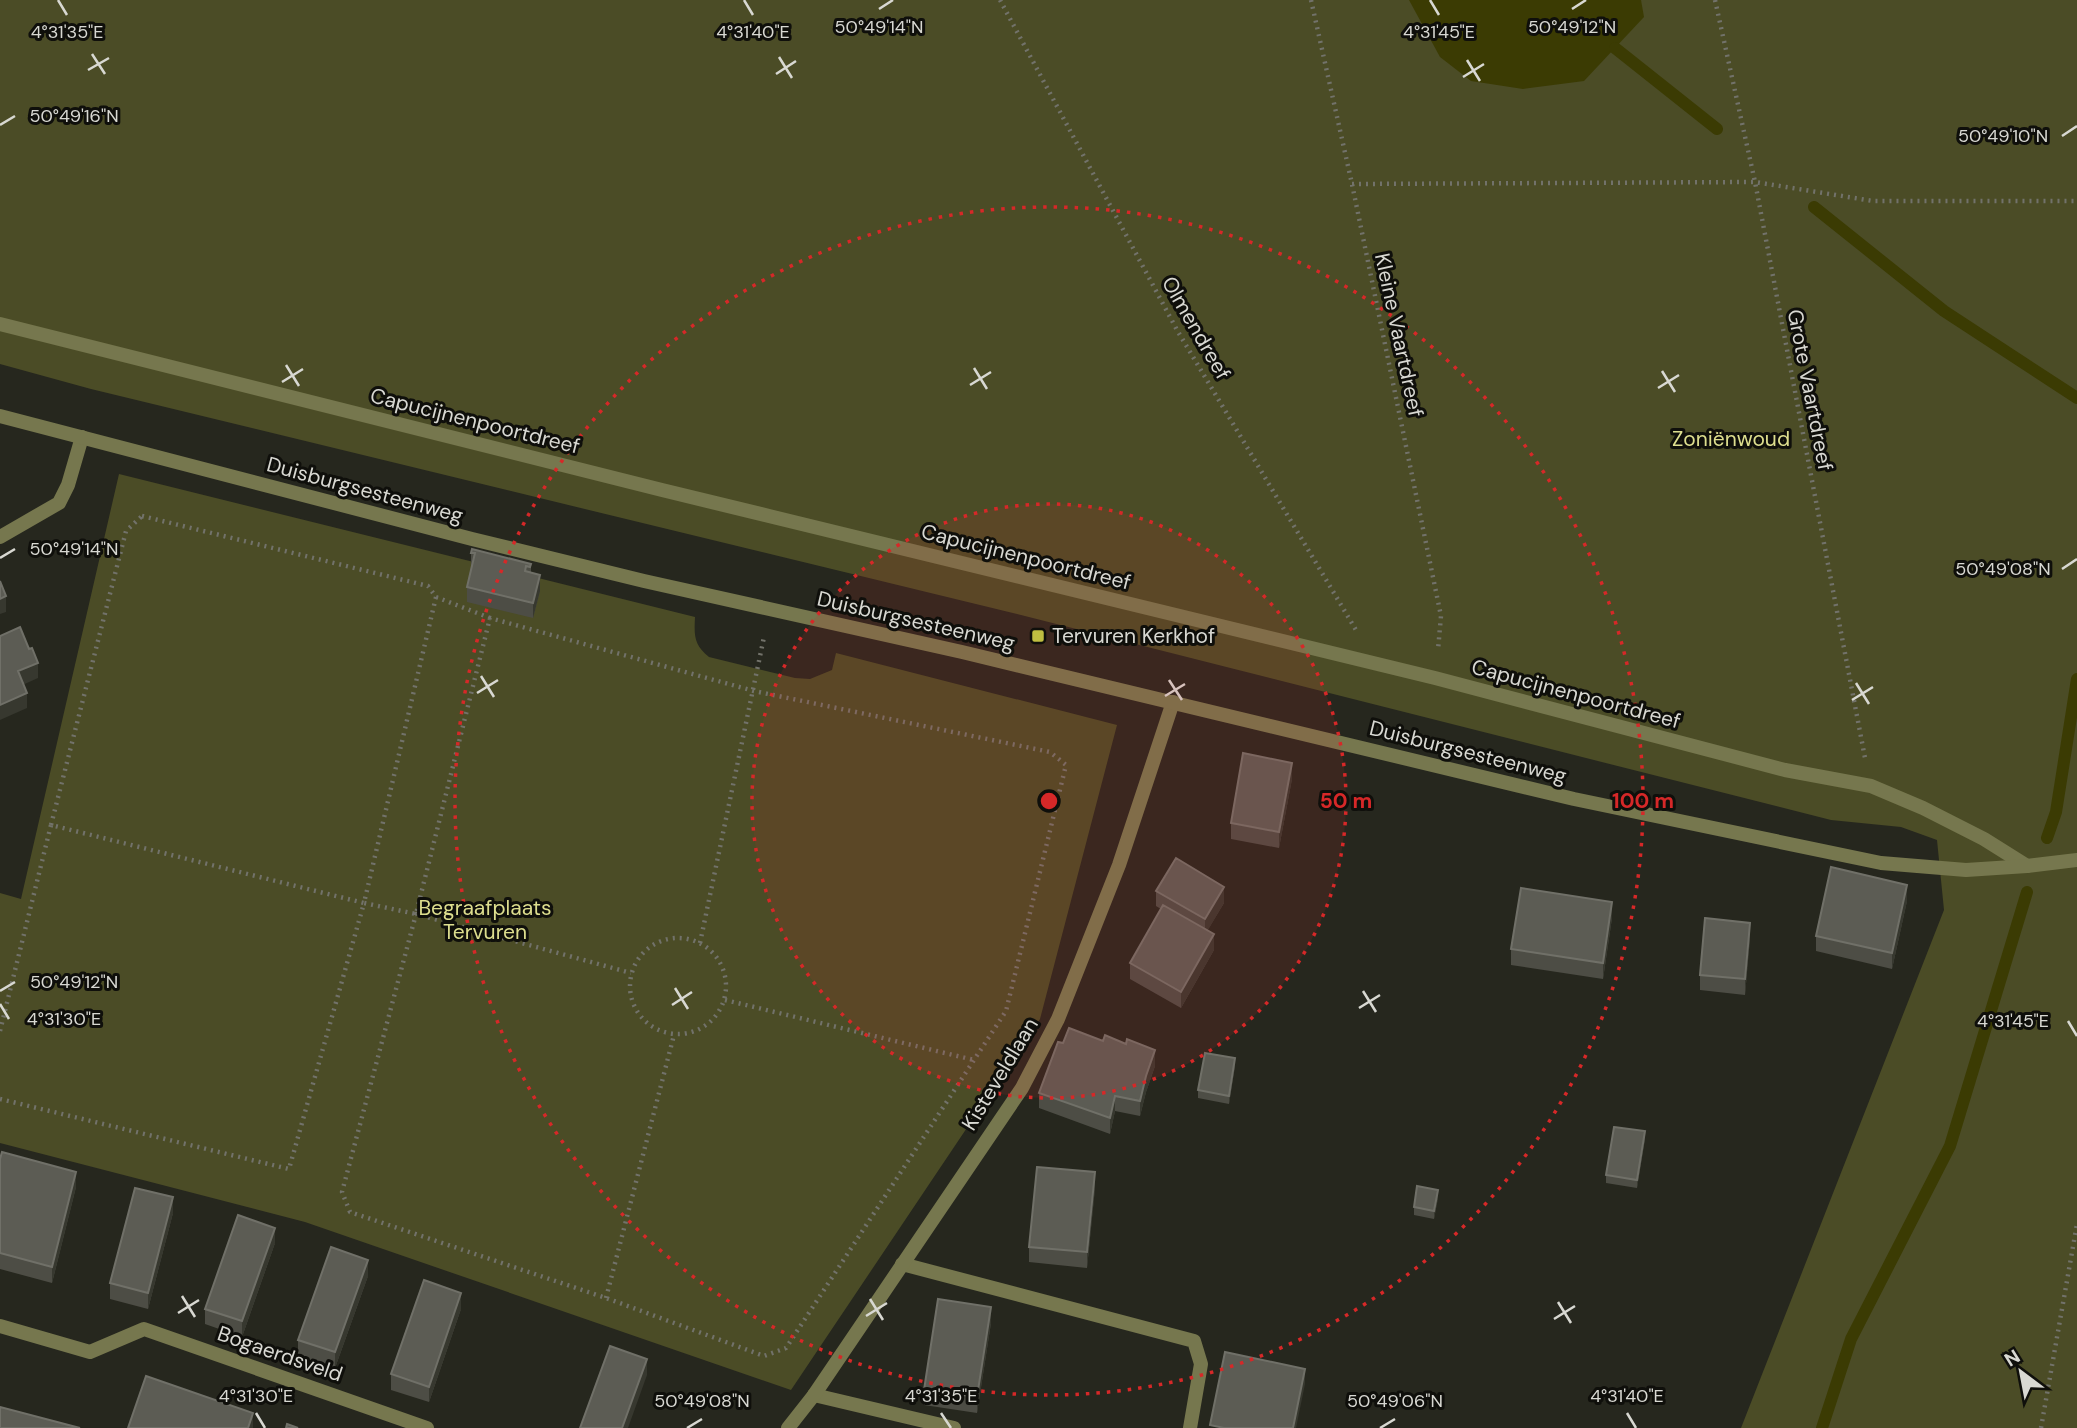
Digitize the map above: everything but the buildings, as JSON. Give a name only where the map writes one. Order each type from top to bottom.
[{"type":"street","name":"Capucijnenpoortdreef","points":[[0,324],[1435,678],[1785,770],[1871,786],[1923,808],[1984,839],[2027,866]]},
{"type":"street","name":"Duisburgsesteenweg","points":[[0,416],[472,539],[1173,702],[1574,799],[1881,863],[1966,870],[2077,860]]},
{"type":"street","points":[[0,537],[60,503],[82,437]]},
{"type":"street","name":"Kisteveldlaan","points":[[788,1428],[814,1395],[1022,1088],[1058,1018],[1119,865],[1173,702]]},
{"type":"street","points":[[902,1264],[1194,1341],[1201,1364],[1190,1428]]},
{"type":"street","name":"Bogaerdsveld","points":[[0,1326],[90,1352],[144,1329],[427,1428]]},
{"type":"street","points":[[814,1395],[954,1428]]},
{"type":"path","name":"Olmendreef","points":[[1000,0],[1178,330],[1376,664]]},
{"type":"path","name":"Kleine Vaartdreef","points":[[1311,0],[1352,184],[1441,616],[1435,678]]},
{"type":"path","name":"Grote Vaartdreef","points":[[1715,0],[1755,182],[1861,746],[1871,786]]},
{"type":"path","points":[[1352,184],[1755,182],[1872,201],[2077,201]]},
{"type":"path","points":[[0,1031],[126,531],[142,516],[428,586],[436,597],[490,618],[754,691],[1050,751],[1066,765],[1006,1011],[786,1348],[764,1356],[606,1298],[350,1212],[342,1192],[416,914],[490,618]]},
{"type":"path","points":[[0,1099],[289,1169],[364,903],[436,597]]},
{"type":"path","points":[[700,943],[769,608]]},
{"type":"path","points":[[51,825],[416,914],[631,973]]},
{"type":"path","points":[[674,938],[691,939],[700,943],[713,953],[723,967],[725,1000],[717,1015],[705,1027],[674,1035],[657,1030],[643,1020],[634,1006],[630,990],[631,973],[644,952],[658,943],[674,938]]},
{"type":"path","points":[[725,1000],[974,1060]]},
{"type":"path","points":[[606,1298],[674,1035]]},
{"type":"path","points":[[2041,1428],[2077,1224]]},
{"type":"green space","name":"Zoniënwoud","points":[[0,0],[2077,0],[2077,1428],[1741,1428],[1944,910],[1937,840],[1901,827],[1831,820],[1017,614],[91,389],[0,364]]},
{"type":"green space","name":"Begraafplaats Tervuren","points":[[119,474],[695,617],[696,640],[709,657],[795,678],[810,679],[832,670],[836,653],[1117,725],[1040,1019],[791,1390],[305,1222],[0,1143],[0,893],[21,899]]},
{"type":"shaded area","points":[[1409,0],[1641,0],[1644,17],[1584,81],[1523,89],[1471,81],[1440,57]]},
{"type":"waterway","points":[[1615,48],[1717,129]]},
{"type":"waterway","points":[[1814,207],[1944,311],[2077,398]]},
{"type":"waterway","points":[[2047,838],[2056,812],[2077,679]]},
{"type":"waterway","points":[[1822,1428],[1851,1339],[1950,1146],[2027,892]]},
{"type":"place","name":"Tervuren Kerkhof","points":[[1038,636]]}]
